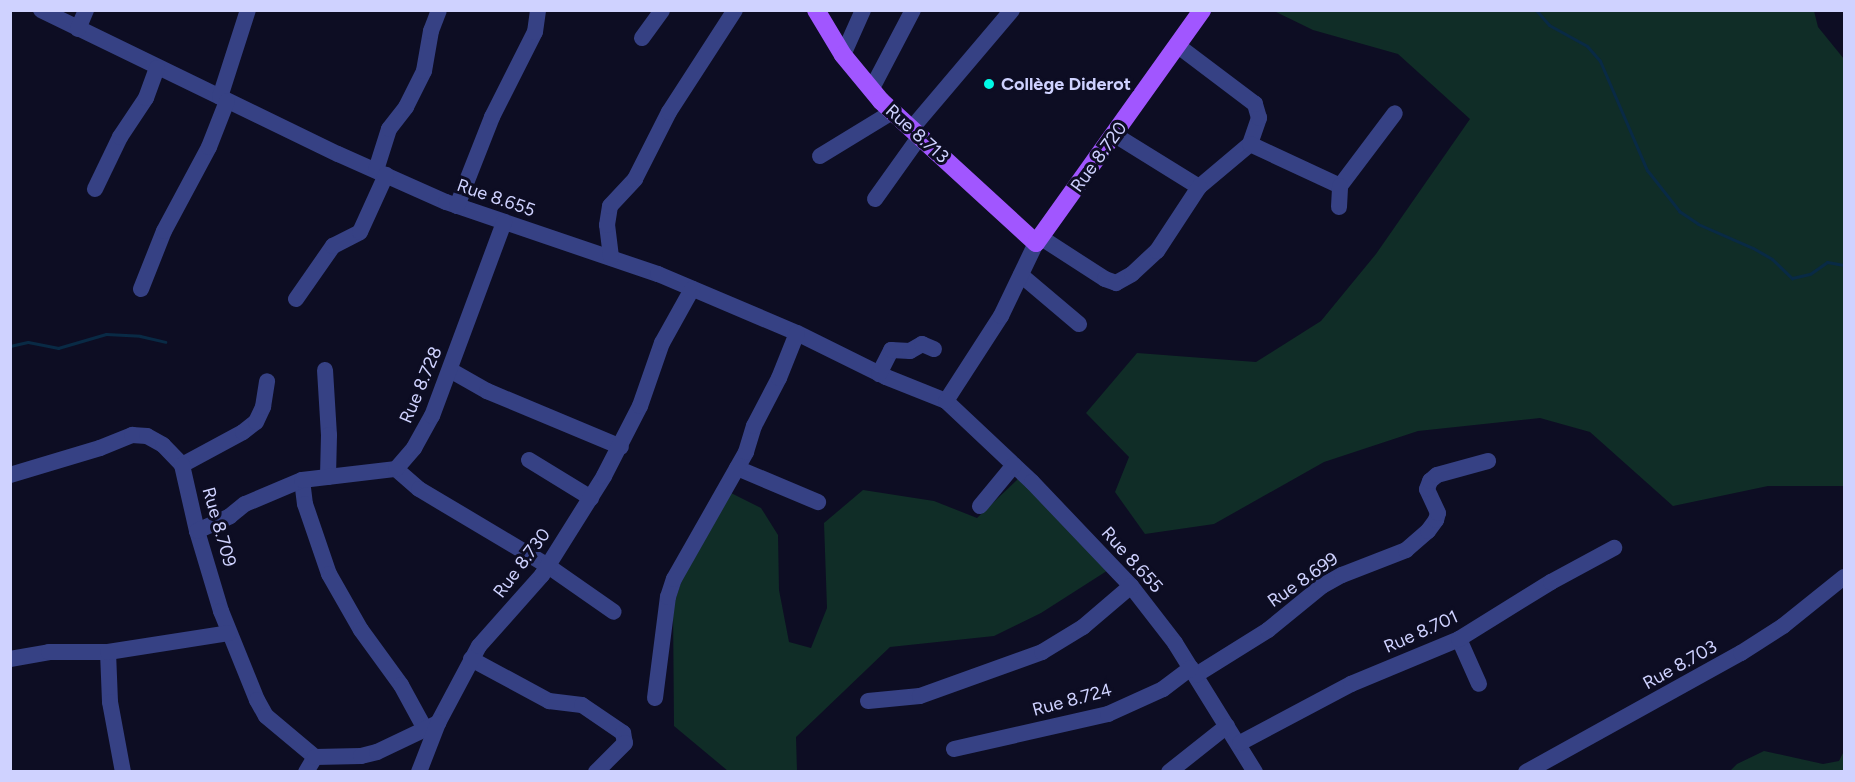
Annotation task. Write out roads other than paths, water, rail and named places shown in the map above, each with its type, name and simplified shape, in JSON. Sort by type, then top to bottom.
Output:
[{"type":"main road","name":"Rue 8.713","points":[[816,10],[843,56],[892,112],[1038,240]]},
{"type":"main road","name":"Rue 8.720","points":[[1038,240],[1202,10]]},
{"type":"street","name":"Rue 8.655","points":[[41,10],[157,68],[458,206],[612,257],[797,333],[879,374],[946,401],[1014,465],[1131,586],[1193,672],[1240,743],[1255,771]]},
{"type":"street","points":[[78,28],[86,10]]},
{"type":"street","points":[[141,289],[164,231],[209,147],[248,10]]},
{"type":"street","points":[[296,299],[333,246],[360,232],[381,172],[389,129],[406,107],[424,71],[439,10]]},
{"type":"street","points":[[458,206],[492,117],[535,32],[538,10]]},
{"type":"street","points":[[642,38],[662,10]]},
{"type":"street","points":[[612,257],[607,225],[610,206],[635,179],[669,112],[735,10]]},
{"type":"street","points":[[843,56],[863,10]]},
{"type":"street","points":[[871,90],[913,10]]},
{"type":"street","points":[[875,199],[916,132],[1012,10]]},
{"type":"street","points":[[946,401],[990,334],[1038,240],[1116,283],[1132,274],[1157,251],[1199,187],[1250,144],[1259,118],[1255,104],[1178,46]]},
{"type":"street","points":[[95,189],[120,137],[146,98],[157,68]]},
{"type":"street","points":[[820,156],[892,112]]},
{"type":"street","points":[[1339,207],[1340,186],[1395,113]]},
{"type":"street","points":[[1115,135],[1199,187]]},
{"type":"street","points":[[1250,144],[1340,186]]},
{"type":"street","name":"Rue 8.728","points":[[396,469],[414,448],[432,416],[504,222]]},
{"type":"street","points":[[1021,275],[1079,324]]},
{"type":"street","name":"Rue 8.730","points":[[419,771],[431,726],[479,646],[524,597],[548,566],[621,447],[640,406],[657,354],[692,289]]},
{"type":"street","points":[[655,698],[668,597],[674,579],[738,468],[797,333]]},
{"type":"street","points":[[879,374],[891,350],[909,351],[922,344],[934,350]]},
{"type":"street","points":[[325,370],[329,435],[328,477]]},
{"type":"street","points":[[450,370],[487,391],[621,447]]},
{"type":"street","points":[[10,475],[100,448],[132,435],[147,436],[163,445],[182,465],[243,432],[256,422],[263,407],[267,381]]},
{"type":"street","points":[[529,460],[591,498]]},
{"type":"street","name":"Rue 8.699","points":[[1193,672],[1268,630],[1332,580],[1357,567],[1406,550],[1428,531],[1436,520],[1438,513],[1427,489],[1430,481],[1437,475],[1488,461]]},
{"type":"street","name":"Rue 8.709","points":[[182,465],[197,531],[229,633],[266,716],[315,757]]},
{"type":"street","points":[[980,506],[1014,465]]},
{"type":"street","points":[[738,468],[818,502]]},
{"type":"street","points":[[197,531],[230,516],[245,504],[302,480],[396,469],[419,489],[548,566],[614,612]]},
{"type":"street","points":[[302,480],[305,504],[329,574],[361,630],[431,726],[377,752],[361,756],[315,757],[306,771]]},
{"type":"street","name":"Rue 8.701","points":[[1240,743],[1351,684],[1459,639],[1551,582],[1614,548]]},
{"type":"street","name":"Rue 8.703","points":[[1526,771],[1741,653],[1783,626],[1845,577]]},
{"type":"street","points":[[868,701],[920,696],[1042,652],[1083,627],[1131,586]]},
{"type":"street","points":[[10,658],[49,652],[108,652],[229,633]]},
{"type":"street","points":[[1459,639],[1479,684]]},
{"type":"street","points":[[108,652],[110,702],[123,771]]},
{"type":"street","points":[[471,659],[549,701],[582,705],[623,733],[625,744],[596,771]]},
{"type":"street","name":"Rue 8.724","points":[[954,749],[1108,714],[1163,689],[1193,672]]},
{"type":"street","points":[[1169,771],[1227,726]]},
{"type":"waterway","points":[[1536,10],[1549,25],[1587,46],[1600,61],[1647,170],[1680,212],[1698,224],[1753,248],[1772,259],[1792,278],[1810,274],[1827,262],[1844,265]]},
{"type":"waterway","points":[[10,346],[28,342],[58,348],[106,334],[140,336],[165,342]]},
{"type":"place","name":"Collège Diderot","points":[[989,84]]}]
